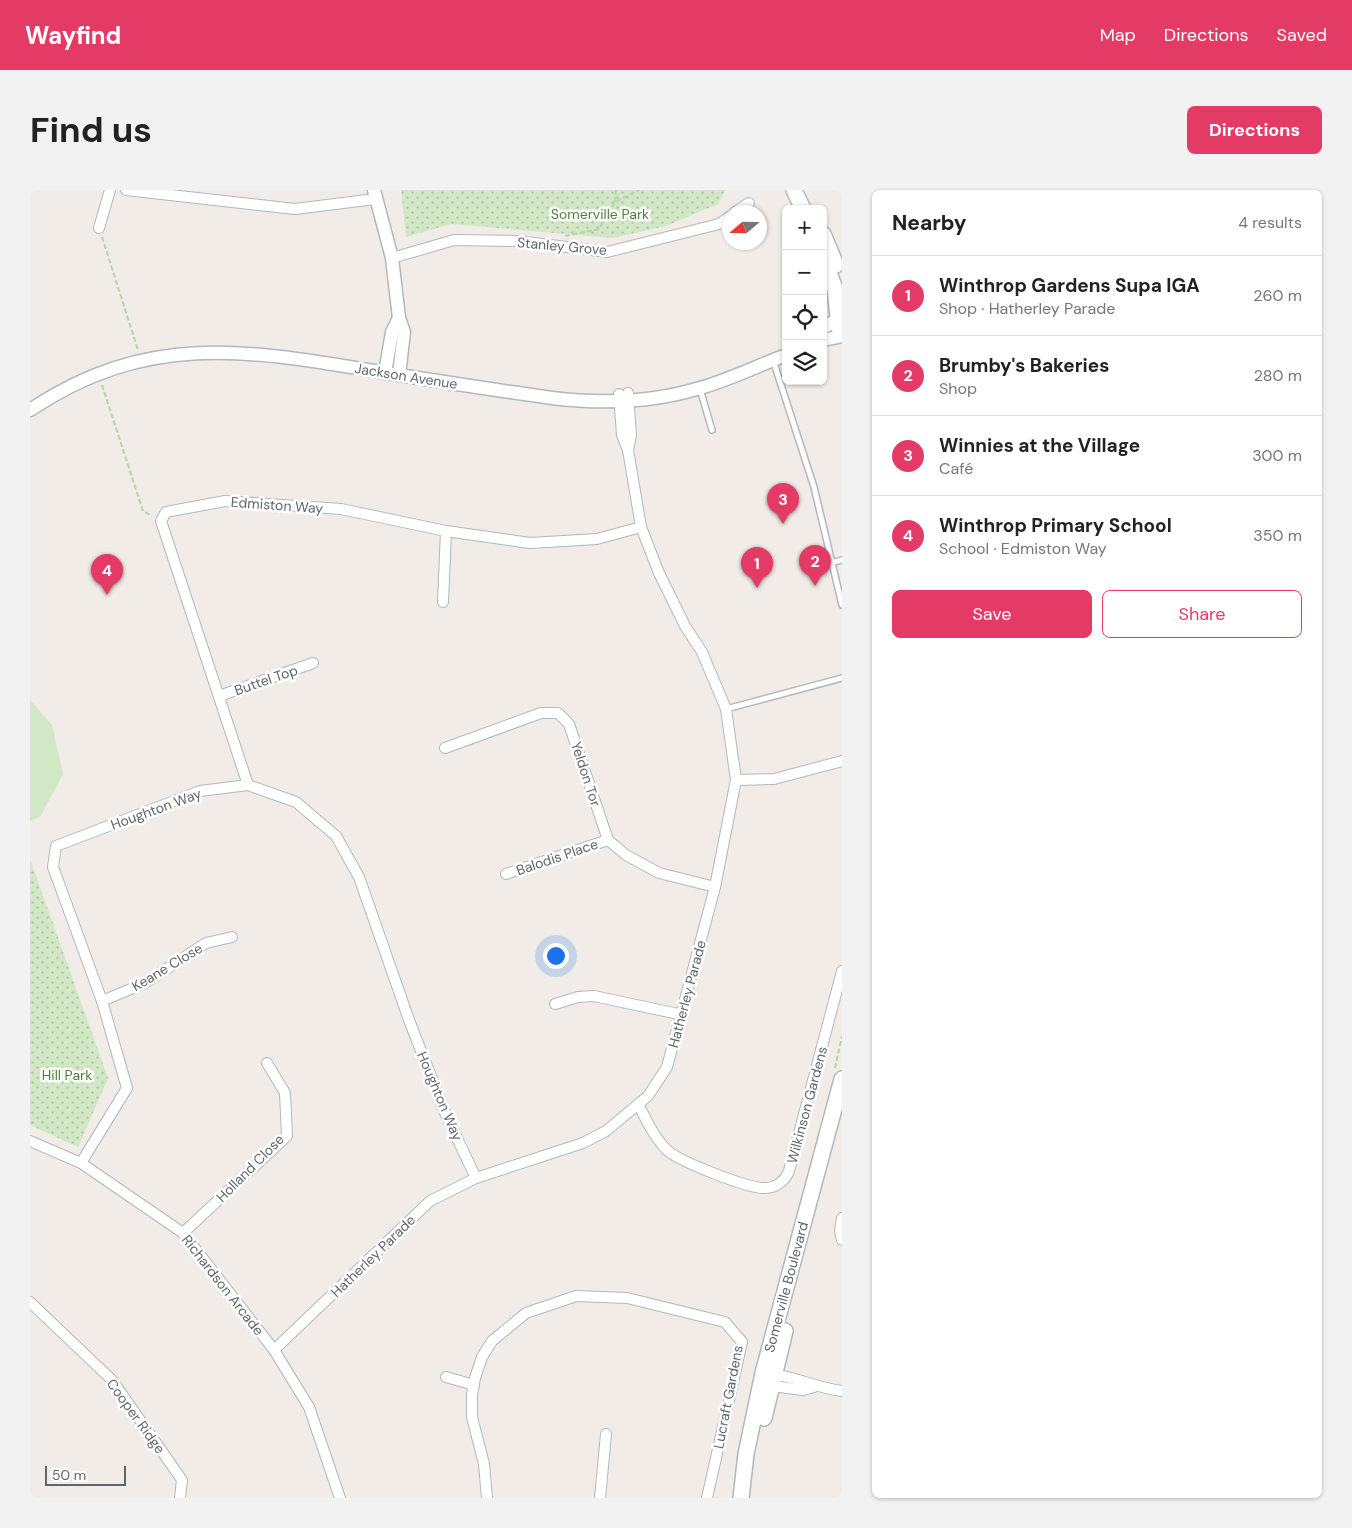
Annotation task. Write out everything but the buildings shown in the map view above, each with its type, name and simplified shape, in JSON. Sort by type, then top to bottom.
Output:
[{"type":"main road","points":[[794,190],[801,205]]},
{"type":"main road","points":[[804,190],[810,205]]},
{"type":"main road","points":[[827,244],[842,280]]},
{"type":"main road","points":[[827,266],[832,279],[840,324]]},
{"type":"main road","name":"Somerville Boulevard","points":[[750,1498],[768,1379],[842,1079]]},
{"type":"main road","name":"Somerville Boulevard","points":[[741,1498],[746,1454],[842,1112]]},
{"type":"street","points":[[99,228],[110,190]]},
{"type":"street","points":[[126,190],[295,210],[374,194],[392,258],[399,318],[404,332],[399,371]]},
{"type":"street","name":"Stanley Grove","points":[[392,258],[454,240],[518,241],[607,252],[722,222]]},
{"type":"street","points":[[386,369],[392,332],[399,318]]},
{"type":"street","points":[[827,327],[840,324]]},
{"type":"street","points":[[827,336],[840,324]]},
{"type":"street","name":"Jackson Avenue","points":[[30,401],[90,370],[139,355],[190,345],[229,344],[278,348],[386,369]]},
{"type":"street","name":"Jackson Avenue","points":[[624,398],[697,382],[782,350]]},
{"type":"street","name":"Jackson Avenue","points":[[30,410],[62,390],[110,370],[164,356],[191,353],[224,351],[264,354],[550,391],[624,398],[665,396],[700,388],[782,357]]},
{"type":"street","name":"Hatherley Parade","points":[[274,1350],[430,1201],[476,1178],[583,1143],[606,1130],[639,1106],[667,1067],[715,887],[736,780],[726,709],[702,652],[685,626],[659,573],[641,527],[628,450],[631,434],[624,398]]},
{"type":"street","name":"Edmiston Way","points":[[161,521],[166,512],[225,501],[341,509],[446,531],[530,544],[597,539],[641,527]]},
{"type":"street","points":[[161,521],[248,785]]},
{"type":"street","points":[[443,602],[446,531]]},
{"type":"street","name":"Buttel Top","points":[[219,696],[312,663]]},
{"type":"street","name":"Yeldon Tor","points":[[445,748],[542,713],[558,713],[570,724],[608,840]]},
{"type":"street","points":[[736,780],[774,780],[842,761]]},
{"type":"street","name":"Houghton Way","points":[[81,1163],[127,1088],[102,1002],[53,867],[56,846],[200,791],[248,785],[296,802],[336,836],[359,877],[409,1020],[446,1116],[476,1178]]},
{"type":"street","points":[[608,840],[626,855],[659,873],[715,887]]},
{"type":"street","name":"Balodis Place","points":[[506,874],[608,840]]},
{"type":"street","name":"Keane Close","points":[[102,1002],[145,983],[206,943],[232,937]]},
{"type":"street","name":"Wilkinson Gardens","points":[[639,1106],[651,1130],[669,1151],[689,1163],[753,1186],[764,1188],[780,1183],[789,1171],[842,971]]},
{"type":"street","points":[[555,1004],[594,996],[682,1015]]},
{"type":"street","name":"Holland Close","points":[[183,1233],[286,1136],[285,1093],[267,1063]]},
{"type":"street","name":"Richardson Arcade","points":[[30,1141],[81,1163],[183,1233],[274,1350],[309,1407],[340,1498]]},
{"type":"street","points":[[842,1218],[840,1230],[842,1240]]},
{"type":"street","name":"Lucraft Gardens","points":[[487,1498],[484,1464],[472,1417],[474,1385],[482,1357],[492,1341],[526,1313],[576,1296],[627,1298],[725,1322],[742,1342],[708,1498]]},
{"type":"street","name":"Cooper Ridge","points":[[30,1302],[112,1380],[182,1480],[180,1498]]},
{"type":"street","points":[[446,1378],[474,1385]]},
{"type":"street","points":[[768,1379],[802,1380],[814,1387],[842,1392]]},
{"type":"street","points":[[600,1498],[606,1434]]},
{"type":"lane","points":[[773,360],[814,487],[842,605]]},
{"type":"lane","points":[[700,388],[712,430]]},
{"type":"lane","points":[[831,563],[842,560]]},
{"type":"lane","points":[[726,709],[842,678]]},
{"type":"path","points":[[562,237],[599,229],[615,202],[616,190]]},
{"type":"path","points":[[615,202],[639,190]]},
{"type":"path","points":[[99,228],[139,355]]},
{"type":"path","points":[[101,383],[143,510],[161,521]]},
{"type":"path","points":[[837,1057],[842,1036]]},
{"type":"green space","name":"Somerville Park","points":[[401,190],[725,190],[718,204],[666,226],[613,238],[451,224],[406,237]]},
{"type":"green space","points":[[30,700],[52,725],[63,774],[40,817],[30,821]]},
{"type":"green space","name":"Hill Park","points":[[30,859],[108,1078],[78,1147],[30,1125]]},
{"type":"place","name":"Winnies at the Village","points":[[783,524]]},
{"type":"place","name":"Brumby's Bakeries","points":[[815,586]]},
{"type":"place","name":"Winthrop Gardens Supa IGA","points":[[757,588]]},
{"type":"place","name":"Winthrop Primary School","points":[[107,595]]}]
